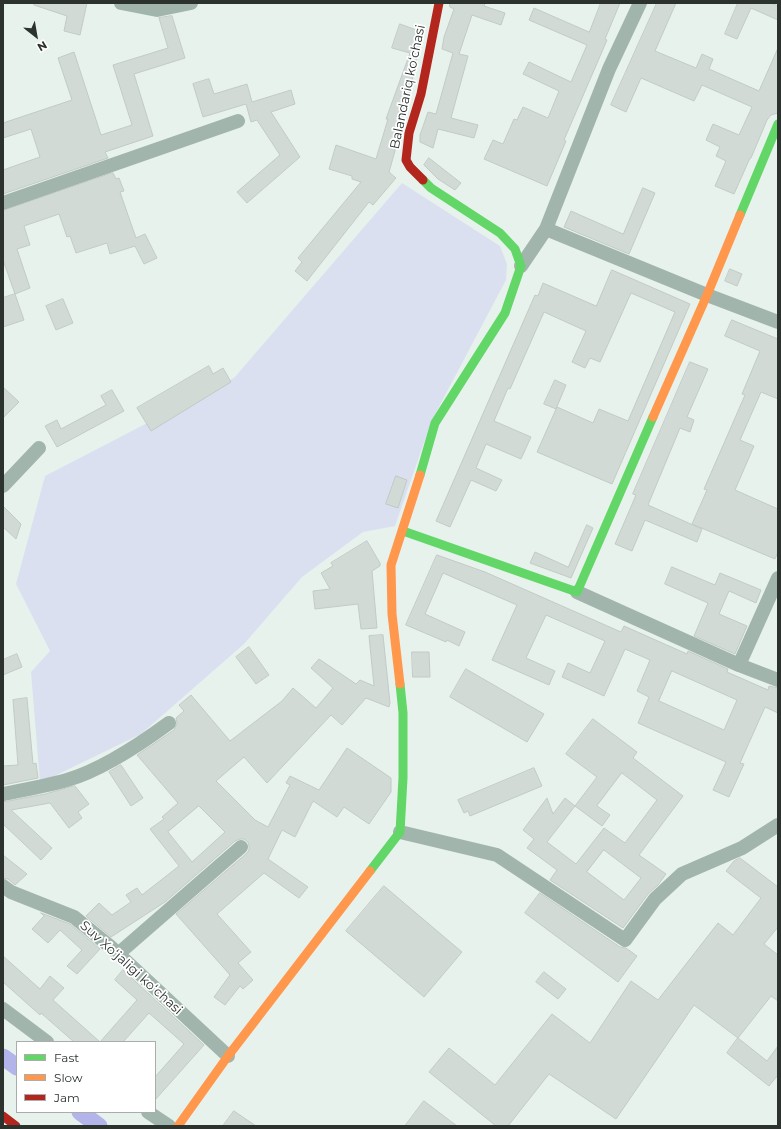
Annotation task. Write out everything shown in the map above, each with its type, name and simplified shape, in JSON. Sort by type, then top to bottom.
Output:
[{"type":"street","points":[[121,3],[157,10],[191,3]]},
{"type":"street","name":"Balandariq koʻchasi","points":[[439,3],[420,94],[409,133],[406,160],[410,167],[431,188],[500,233],[515,249],[521,266]]},
{"type":"street","points":[[178,1126],[228,1056],[400,832],[404,778],[403,713],[392,614],[391,565],[403,531],[435,423],[505,313],[521,266],[546,229],[609,69],[640,3]]},
{"type":"street","points":[[3,203],[238,121]]},
{"type":"street","points":[[577,592],[707,295],[778,124]]},
{"type":"street","points":[[546,229],[707,295],[778,322]]},
{"type":"street","points":[[3,486],[39,448]]},
{"type":"street","points":[[403,531],[577,592],[739,666],[778,680]]},
{"type":"street","points":[[739,666],[778,578]]},
{"type":"street","points":[[3,794],[67,780],[98,767],[137,746],[169,723]]},
{"type":"street","points":[[400,832],[497,855],[625,940],[655,899],[682,874],[752,843],[778,825]]},
{"type":"street","points":[[118,954],[241,847]]},
{"type":"street","name":"Suv Xoʻjaligi koʻchasi","points":[[3,886],[11,892],[74,917],[118,954],[228,1056]]},
{"type":"street","points":[[3,1009],[46,1041]]},
{"type":"street","points":[[150,1113],[169,1126]]},
{"type":"street","points":[[4,1117],[16,1126]]},
{"type":"shaded area","points":[[402,183],[500,246],[507,264],[506,280],[432,420],[395,526],[363,532],[302,577],[244,644],[141,734],[40,783],[31,672],[50,651],[16,584],[45,476],[234,378]]},
{"type":"building","points":[[35,3],[87,3],[80,35],[64,31],[67,16],[34,5]]},
{"type":"building","points":[[450,3],[485,3],[484,6],[505,13],[501,25],[472,15],[459,54],[468,56],[451,118],[478,125],[474,138],[438,129],[433,148],[420,142],[420,135],[428,112],[436,114],[453,53],[442,49],[444,37],[454,9],[450,7]]},
{"type":"building","points":[[601,3],[620,3],[605,39],[607,40],[564,140],[566,141],[547,186],[484,159],[493,140],[503,144],[514,119],[517,120],[523,107],[548,118],[559,91],[523,74],[529,62],[571,82],[587,45],[529,20],[534,8],[589,32]]},
{"type":"building","points":[[657,3],[676,3],[655,51],[696,68],[702,54],[713,59],[709,69],[759,91],[778,48],[778,113],[771,115],[767,120],[734,194],[715,186],[726,161],[716,156],[720,147],[706,140],[713,124],[739,135],[752,107],[702,85],[694,101],[641,78],[626,112],[611,105]]},
{"type":"building","points":[[738,3],[771,3],[778,6],[778,20],[751,8],[737,39],[725,34]]},
{"type":"building","points":[[172,16],[185,58],[134,74],[153,136],[105,152],[108,158],[3,194],[3,170],[40,157],[31,129],[3,138],[3,123],[72,100],[58,58],[74,52],[101,135],[132,125],[113,65],[168,48],[159,18]]},
{"type":"building","points":[[400,24],[422,32],[410,91],[398,130],[395,151],[389,172],[396,178],[373,205],[369,202],[307,281],[295,271],[302,262],[298,258],[361,182],[352,179],[352,176],[329,169],[336,145],[376,159],[388,119],[386,119],[410,53],[392,48]]},
{"type":"building","points":[[209,79],[214,94],[247,84],[252,102],[291,90],[295,104],[271,112],[300,157],[247,203],[237,192],[280,155],[257,120],[251,122],[246,104],[203,117],[193,84]]},
{"type":"building","points":[[429,158],[461,183],[455,190],[438,179],[424,165]]},
{"type":"building","points":[[113,173],[116,179],[119,178],[124,191],[120,192],[136,238],[145,234],[157,258],[144,264],[135,246],[110,254],[107,243],[76,253],[70,236],[67,237],[59,214],[24,226],[30,245],[17,249],[30,288],[15,294],[3,260],[3,211]]},
{"type":"building","points":[[643,188],[655,193],[629,254],[564,227],[571,211],[623,234]]},
{"type":"building","points":[[730,269],[742,274],[737,286],[725,281]]},
{"type":"building","points":[[612,270],[690,304],[612,484],[537,452],[557,407],[593,423],[599,409],[628,421],[675,312],[631,293],[600,362],[590,358],[585,368],[572,362],[586,331],[544,312],[510,389],[508,388],[494,421],[531,437],[521,459],[486,444],[476,468],[502,480],[496,491],[471,480],[450,527],[436,521],[535,295],[538,296],[543,283],[596,306]]},
{"type":"building","points":[[15,294],[24,320],[3,327],[3,298]]},
{"type":"building","points":[[63,299],[73,323],[56,330],[46,306]]},
{"type":"building","points":[[732,320],[778,339],[778,399],[761,392],[740,440],[754,446],[735,490],[778,509],[778,552],[775,559],[692,524],[707,490],[704,489],[745,395],[742,394],[760,351],[725,336]]},
{"type":"building","points":[[690,362],[708,369],[687,417],[694,420],[690,432],[680,428],[648,505],[702,529],[697,542],[645,520],[632,551],[615,544],[636,495],[633,494]]},
{"type":"building","points":[[209,366],[213,374],[223,368],[231,382],[151,431],[137,408]]},
{"type":"building","points":[[555,380],[566,385],[556,409],[544,404]]},
{"type":"building","points":[[3,387],[19,402],[3,418]]},
{"type":"building","points":[[112,390],[124,411],[57,447],[45,426],[57,420],[61,429],[106,405],[101,396]]},
{"type":"building","points":[[396,476],[407,480],[398,508],[386,504]]},
{"type":"building","points":[[3,506],[21,524],[16,539],[3,527]]},
{"type":"building","points":[[587,525],[593,528],[571,578],[530,563],[535,552],[568,567]]},
{"type":"building","points":[[367,541],[380,563],[380,566],[372,571],[377,628],[361,629],[358,604],[315,609],[313,591],[330,589],[321,573],[333,566],[331,563]]},
{"type":"building","points":[[437,555],[485,572],[621,632],[624,626],[687,654],[688,651],[728,669],[727,672],[768,690],[769,686],[778,688],[778,713],[765,707],[740,763],[744,764],[729,797],[713,790],[726,762],[638,723],[649,697],[637,691],[650,660],[625,649],[604,696],[562,677],[568,663],[590,673],[605,641],[546,615],[526,658],[555,671],[549,685],[492,660],[517,605],[443,573],[425,614],[465,632],[459,646],[406,625]],"holes":[[[672,671],[737,700],[724,730],[659,701]]]},
{"type":"building","points":[[672,567],[715,585],[720,573],[761,590],[756,603],[729,591],[719,614],[747,626],[735,654],[694,636],[708,603],[665,584]]},
{"type":"building","points":[[383,635],[390,703],[389,707],[366,698],[342,725],[331,715],[267,783],[244,757],[216,781],[255,820],[268,827],[290,785],[286,783],[290,776],[319,790],[347,748],[391,778],[391,792],[369,824],[344,807],[337,817],[313,801],[295,837],[282,830],[268,859],[308,887],[299,898],[264,873],[217,914],[251,952],[238,963],[253,980],[243,989],[240,986],[225,1005],[214,997],[230,975],[176,914],[247,853],[249,846],[248,842],[244,839],[235,841],[165,902],[111,937],[86,916],[99,903],[112,915],[131,902],[126,895],[137,888],[142,895],[179,866],[150,829],[164,819],[162,817],[178,803],[137,755],[174,730],[177,723],[176,718],[184,711],[179,705],[191,695],[230,741],[282,701],[293,688],[316,708],[333,688],[311,668],[319,659],[356,684],[360,680],[374,686],[369,636]],"holes":[[[199,806],[225,832],[192,862],[168,832]]]},
{"type":"building","points":[[249,647],[269,675],[256,684],[236,657]]},
{"type":"building","points":[[412,652],[429,652],[430,677],[413,677]]},
{"type":"building","points":[[17,654],[22,667],[3,675],[3,660]]},
{"type":"building","points":[[466,669],[544,714],[527,742],[450,697]]},
{"type":"building","points":[[27,698],[33,764],[36,763],[38,778],[3,785],[3,766],[18,765],[13,700]]},
{"type":"building","points":[[593,719],[637,752],[633,758],[683,796],[639,855],[666,874],[658,885],[648,894],[623,928],[550,880],[557,870],[527,848],[534,839],[523,830],[547,798],[553,814],[565,798],[575,806],[597,777],[566,754]],"holes":[[[622,773],[657,800],[625,843],[604,828],[576,864],[547,842],[575,806],[602,826],[610,815],[597,806]],[[604,850],[641,878],[624,900],[587,872]]]},
{"type":"building","points":[[121,765],[143,798],[131,806],[109,772]]},
{"type":"building","points":[[534,768],[542,786],[470,816],[468,811],[464,813],[458,800]]},
{"type":"building","points":[[75,786],[89,804],[78,812],[82,818],[69,828],[50,803],[11,810],[52,848],[41,860],[3,824],[3,802],[45,794]]},
{"type":"building","points":[[3,855],[27,874],[15,885],[8,879],[3,878]]},
{"type":"building","points":[[740,858],[778,887],[778,927],[764,944],[778,955],[778,1001],[771,996],[738,1038],[694,1005],[616,1119],[549,1074],[508,1126],[496,1126],[429,1072],[449,1048],[495,1085],[552,1014],[590,1043],[631,981],[658,1000],[718,923],[733,935],[761,898],[726,871],[734,861]]},
{"type":"building","points":[[384,886],[462,952],[424,997],[346,931]]},
{"type":"building","points":[[540,893],[620,947],[626,948],[637,956],[618,982],[525,913]]},
{"type":"building","points":[[41,913],[70,924],[100,949],[77,974],[67,966],[82,950],[60,930],[48,943],[32,929],[44,916]]},
{"type":"building","points":[[3,956],[40,989],[50,976],[64,988],[53,1000],[99,1041],[73,1041],[41,1013],[40,1015],[3,982]]},
{"type":"building","points":[[123,970],[204,1045],[156,1099],[156,1076],[184,1044],[149,1013],[124,1041],[101,1041],[137,1000],[115,980]]},
{"type":"building","points":[[544,972],[566,989],[558,999],[536,982]]},
{"type":"building","points":[[738,1038],[767,1061],[778,1046],[778,1075],[769,1086],[727,1053]]},
{"type":"building","points":[[424,1101],[457,1126],[405,1126]]},
{"type":"building","points":[[234,1111],[256,1126],[223,1126]]},
{"type":"waterway","points":[[3,1057],[16,1066]]},
{"type":"waterway","points":[[81,1113],[99,1126]]},
{"type":"traffic: fast","points":[[740,215],[778,124]]},
{"type":"traffic: fast","points":[[420,475],[435,423],[505,313],[521,266],[515,249],[500,233],[431,188],[423,180]]},
{"type":"traffic: fast","points":[[403,531],[577,592],[653,417]]},
{"type":"traffic: fast","points":[[370,871],[400,832],[403,778],[403,713],[400,684]]},
{"type":"traffic: slow","points":[[653,417],[707,295],[740,215]]},
{"type":"traffic: slow","points":[[400,684],[392,614],[391,565],[420,475]]},
{"type":"traffic: slow","points":[[178,1126],[228,1056],[370,871]]},
{"type":"traffic: jam","points":[[423,180],[410,167],[406,160],[409,133],[421,94],[439,3]]},
{"type":"traffic: jam","points":[[3,1116],[16,1126]]}]
